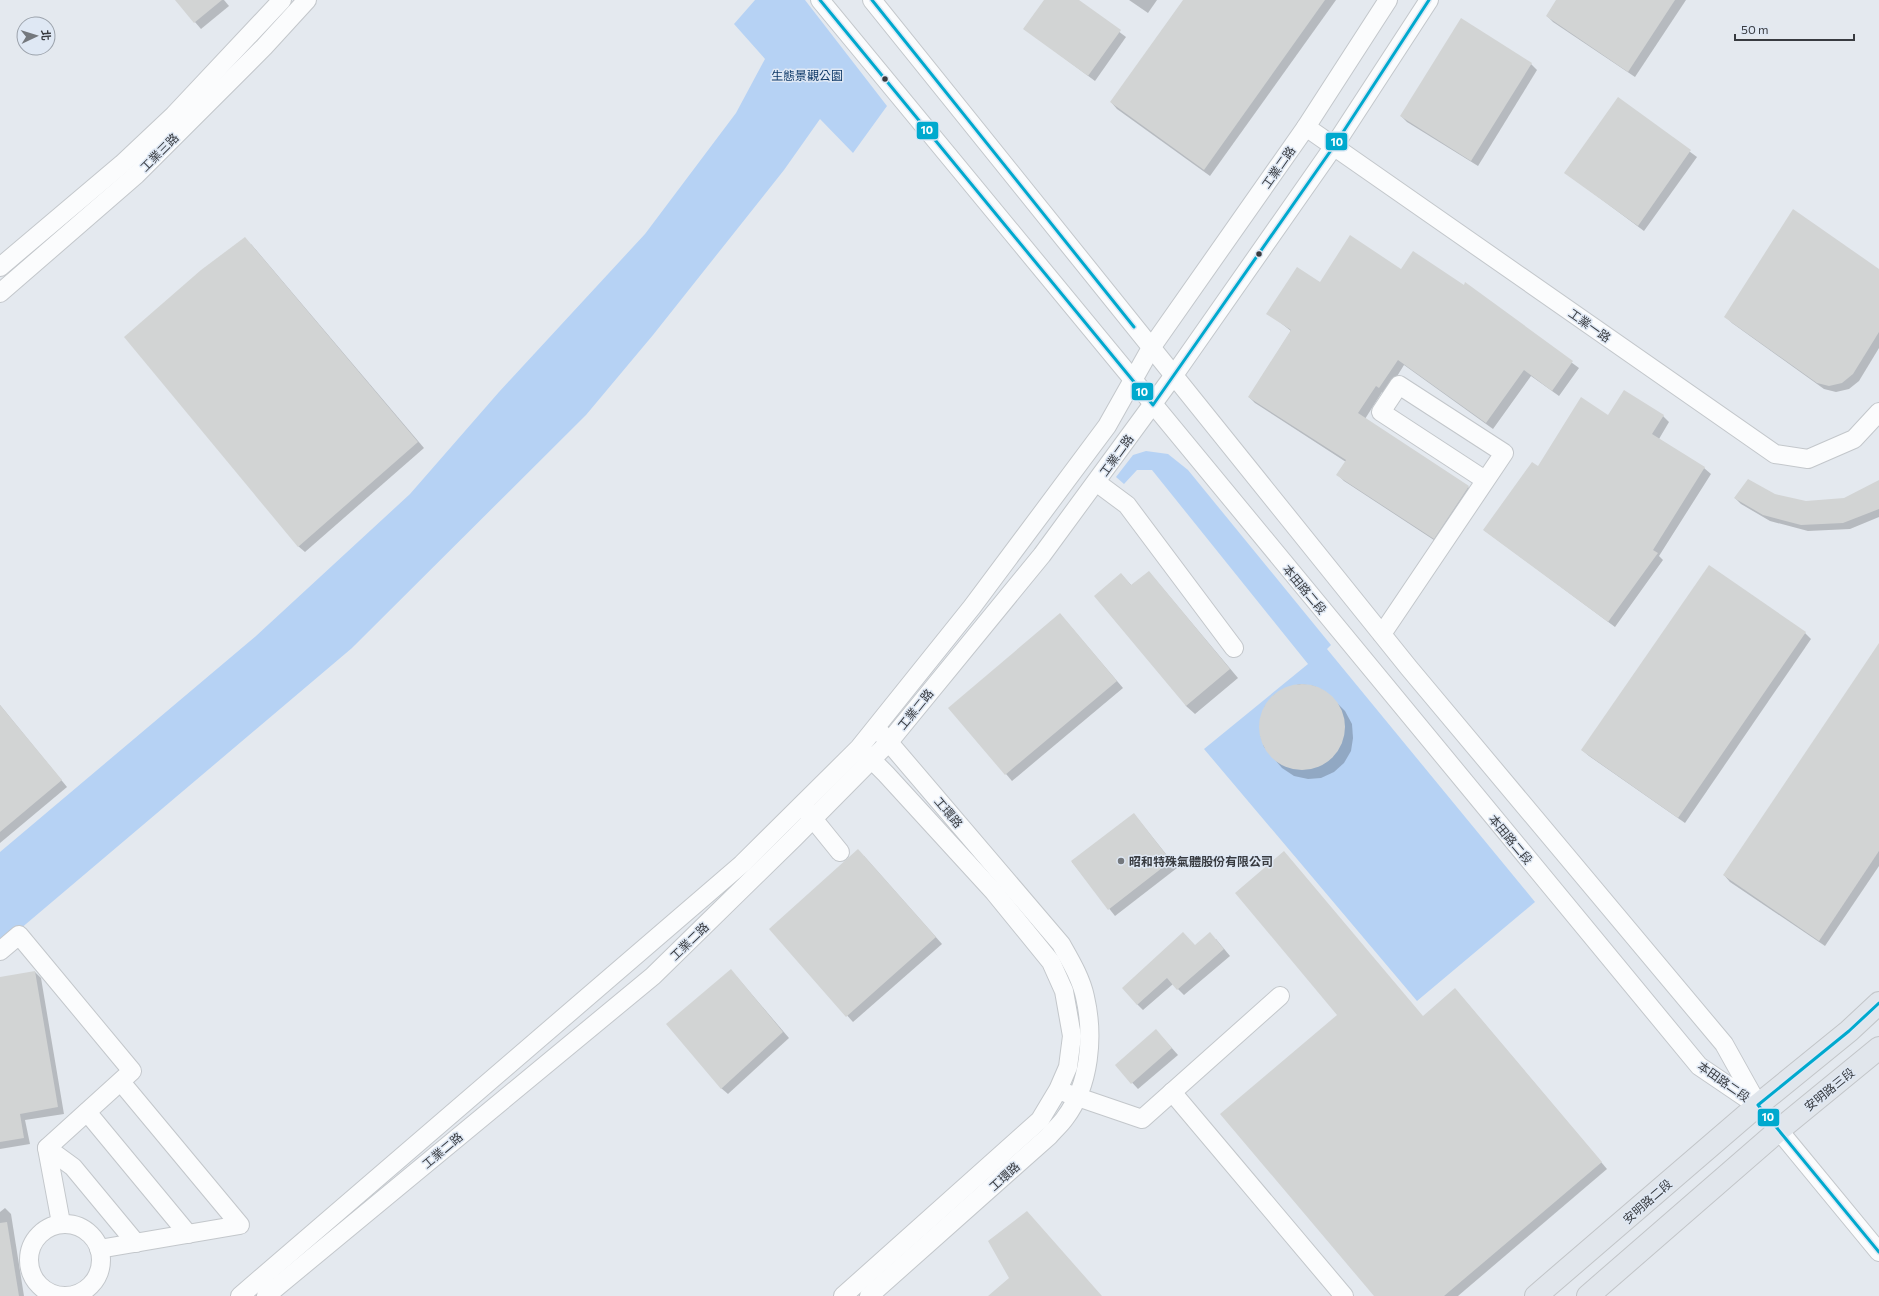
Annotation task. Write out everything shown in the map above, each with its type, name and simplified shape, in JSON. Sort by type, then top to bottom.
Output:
[{"type":"main road","points":[[1758,1105],[1849,1031],[1879,1003]]},
{"type":"main road","name":"安明路三段","points":[[1779,1130],[1879,1048]]},
{"type":"main road","name":"安明路二段","points":[[1536,1296],[1758,1105]]},
{"type":"main road","points":[[1588,1296],[1779,1130]]},
{"type":"street","name":"工業三路","points":[[6,288],[136,175],[170,129],[240,46],[282,0]]},
{"type":"street","name":"工業三路","points":[[0,268],[122,164],[170,129],[264,47],[306,0]]},
{"type":"street","name":"本田路二段","points":[[820,0],[1699,1066],[1758,1105]]},
{"type":"street","name":"本田路二段","points":[[872,0],[1382,634],[1724,1044],[1758,1105]]},
{"type":"street","name":"工業二路","points":[[277,1292],[365,1214],[653,976],[813,819],[865,754],[876,727],[976,602],[1107,426],[1151,348],[1306,127],[1388,0]]},
{"type":"street","name":"工業二路","points":[[248,1293],[268,1271],[742,864],[801,805],[865,754],[889,742],[1042,555],[1153,405],[1334,146],[1429,0]]},
{"type":"street","name":"工業一路","points":[[1306,127],[1775,454],[1808,459],[1854,439],[1879,412]]},
{"type":"street","points":[[0,268],[6,288]]},
{"type":"street","points":[[1382,634],[1504,453],[1399,385],[1381,412],[1485,480]]},
{"type":"street","points":[[1096,482],[1127,505],[1234,648]]},
{"type":"street","points":[[976,602],[991,617]]},
{"type":"street","name":"工環路","points":[[876,727],[1061,944],[1075,968],[1085,996],[1089,1023],[1085,1075],[1066,1118],[1048,1136],[918,1241]]},
{"type":"street","name":"工環路","points":[[843,1296],[866,1291],[1040,1120],[1058,1090],[1068,1067],[1072,1036],[1064,991],[1051,962],[1008,909],[865,754]]},
{"type":"street","points":[[801,805],[840,852]]},
{"type":"street","points":[[1008,909],[1022,898]]},
{"type":"street","points":[[0,951],[19,935],[132,1071],[48,1148]]},
{"type":"street","points":[[597,988],[612,1009]]},
{"type":"street","points":[[1058,1090],[1076,1098],[1142,1119],[1280,996]]},
{"type":"street","points":[[497,1075],[511,1093]]},
{"type":"street","points":[[99,1249],[240,1225],[121,1082]]},
{"type":"street","points":[[1172,1092],[1344,1296]]},
{"type":"street","points":[[1758,1105],[1879,1252]]},
{"type":"street","points":[[87,1112],[188,1234]]},
{"type":"street","points":[[430,1133],[443,1149]]},
{"type":"street","points":[[48,1148],[61,1223]]},
{"type":"street","points":[[48,1148],[73,1167],[136,1243]]},
{"type":"street","points":[[354,1198],[365,1214]]},
{"type":"street","points":[[61,1223],[74,1224],[85,1229],[94,1238],[99,1249],[101,1262],[99,1273],[93,1283],[85,1290],[74,1295],[63,1296],[52,1294],[42,1288],[34,1280],[30,1268],[29,1256],[35,1239],[49,1226],[61,1223]]},
{"type":"street","points":[[268,1271],[277,1292]]},
{"type":"green space","name":"生態景觀公園","points":[[755,0],[805,0],[887,106],[853,153],[820,119],[784,170],[653,335],[586,415],[352,648],[0,946],[0,852],[256,636],[410,494],[499,392],[645,234],[736,113],[765,59],[734,24]]},
{"type":"green space","points":[[1146,451],[1168,454],[1188,470],[1331,645],[1327,649],[1535,902],[1417,1001],[1204,749],[1308,664],[1152,470],[1137,470],[1124,484],[1116,477],[1133,455]]},
{"type":"building","points":[[175,0],[222,0],[194,23]]},
{"type":"building","points":[[1044,0],[1079,0],[1121,30],[1088,76],[1023,29]]},
{"type":"building","points":[[1183,0],[1325,0],[1204,170],[1110,102]]},
{"type":"building","points":[[1556,0],[1675,0],[1628,72],[1546,16]]},
{"type":"building","points":[[1461,18],[1532,63],[1471,161],[1400,116]]},
{"type":"building","points":[[1618,97],[1691,150],[1638,226],[1564,173]]},
{"type":"building","points":[[1793,209],[1879,269],[1879,332],[1853,374],[1842,383],[1829,386],[1817,383],[1724,317]]},
{"type":"building","points":[[1350,235],[1401,269],[1413,251],[1464,285],[1465,282],[1573,361],[1552,391],[1524,370],[1486,423],[1398,360],[1379,388],[1376,386],[1358,413],[1469,486],[1434,539],[1336,475],[1346,460],[1248,397],[1291,330],[1266,314],[1297,267],[1320,282]]},
{"type":"building","points":[[245,237],[418,442],[298,547],[124,337],[201,270]]},
{"type":"building","points":[[1624,390],[1664,415],[1652,434],[1705,467],[1653,550],[1658,553],[1608,622],[1483,530],[1532,462],[1538,466],[1581,397],[1608,415]]},
{"type":"building","points":[[1748,479],[1775,494],[1806,501],[1844,498],[1879,480],[1879,509],[1843,523],[1801,525],[1763,515],[1734,498]]},
{"type":"building","points":[[1709,565],[1806,632],[1678,818],[1581,750]]},
{"type":"building","points":[[1149,571],[1230,669],[1186,706],[1094,596],[1121,573],[1131,585]]},
{"type":"building","points":[[1060,613],[1117,681],[1005,775],[948,708]]},
{"type":"building","points":[[1879,643],[1879,851],[1819,941],[1723,875]]},
{"type":"building","points":[[1302,684],[1319,687],[1333,696],[1342,710],[1345,727],[1342,744],[1333,758],[1319,767],[1302,770],[1285,767],[1271,758],[1262,744],[1259,727],[1262,710],[1271,696],[1285,687]]},
{"type":"building","points":[[0,705],[62,780],[0,832]]},
{"type":"building","name":"昭和特殊氣體股份有限公司","points":[[1134,813],[1171,861],[1108,910],[1071,861]]},
{"type":"building","points":[[858,849],[936,937],[846,1017],[769,929]]},
{"type":"building","points":[[1284,851],[1423,1016],[1455,988],[1602,1162],[1444,1296],[1374,1296],[1220,1114],[1337,1015],[1235,893]]},
{"type":"building","points":[[1183,932],[1195,945],[1210,932],[1224,949],[1177,990],[1167,978],[1137,1005],[1122,988]]},
{"type":"building","points":[[731,969],[783,1032],[721,1089],[666,1024]]},
{"type":"building","points":[[35,971],[58,1107],[20,1114],[24,1138],[0,1142],[0,977]]},
{"type":"building","points":[[1156,1029],[1172,1048],[1131,1084],[1115,1065]]},
{"type":"building","points":[[1027,1211],[1102,1296],[988,1296],[1009,1278],[988,1241]]},
{"type":"building","points":[[7,1222],[19,1296],[0,1296],[0,1223]]},
{"type":"transit line","name":"10","points":[[820,0],[1153,405],[1334,146],[1429,0]]},
{"type":"transit line","name":"10","points":[[872,0],[1134,327]]},
{"type":"transit line","name":"10","points":[[1879,1003],[1849,1031],[1758,1105],[1879,1252]]},
{"type":"place","name":"昭和特殊氣體股份有限公司","points":[[1121,861]]}]
